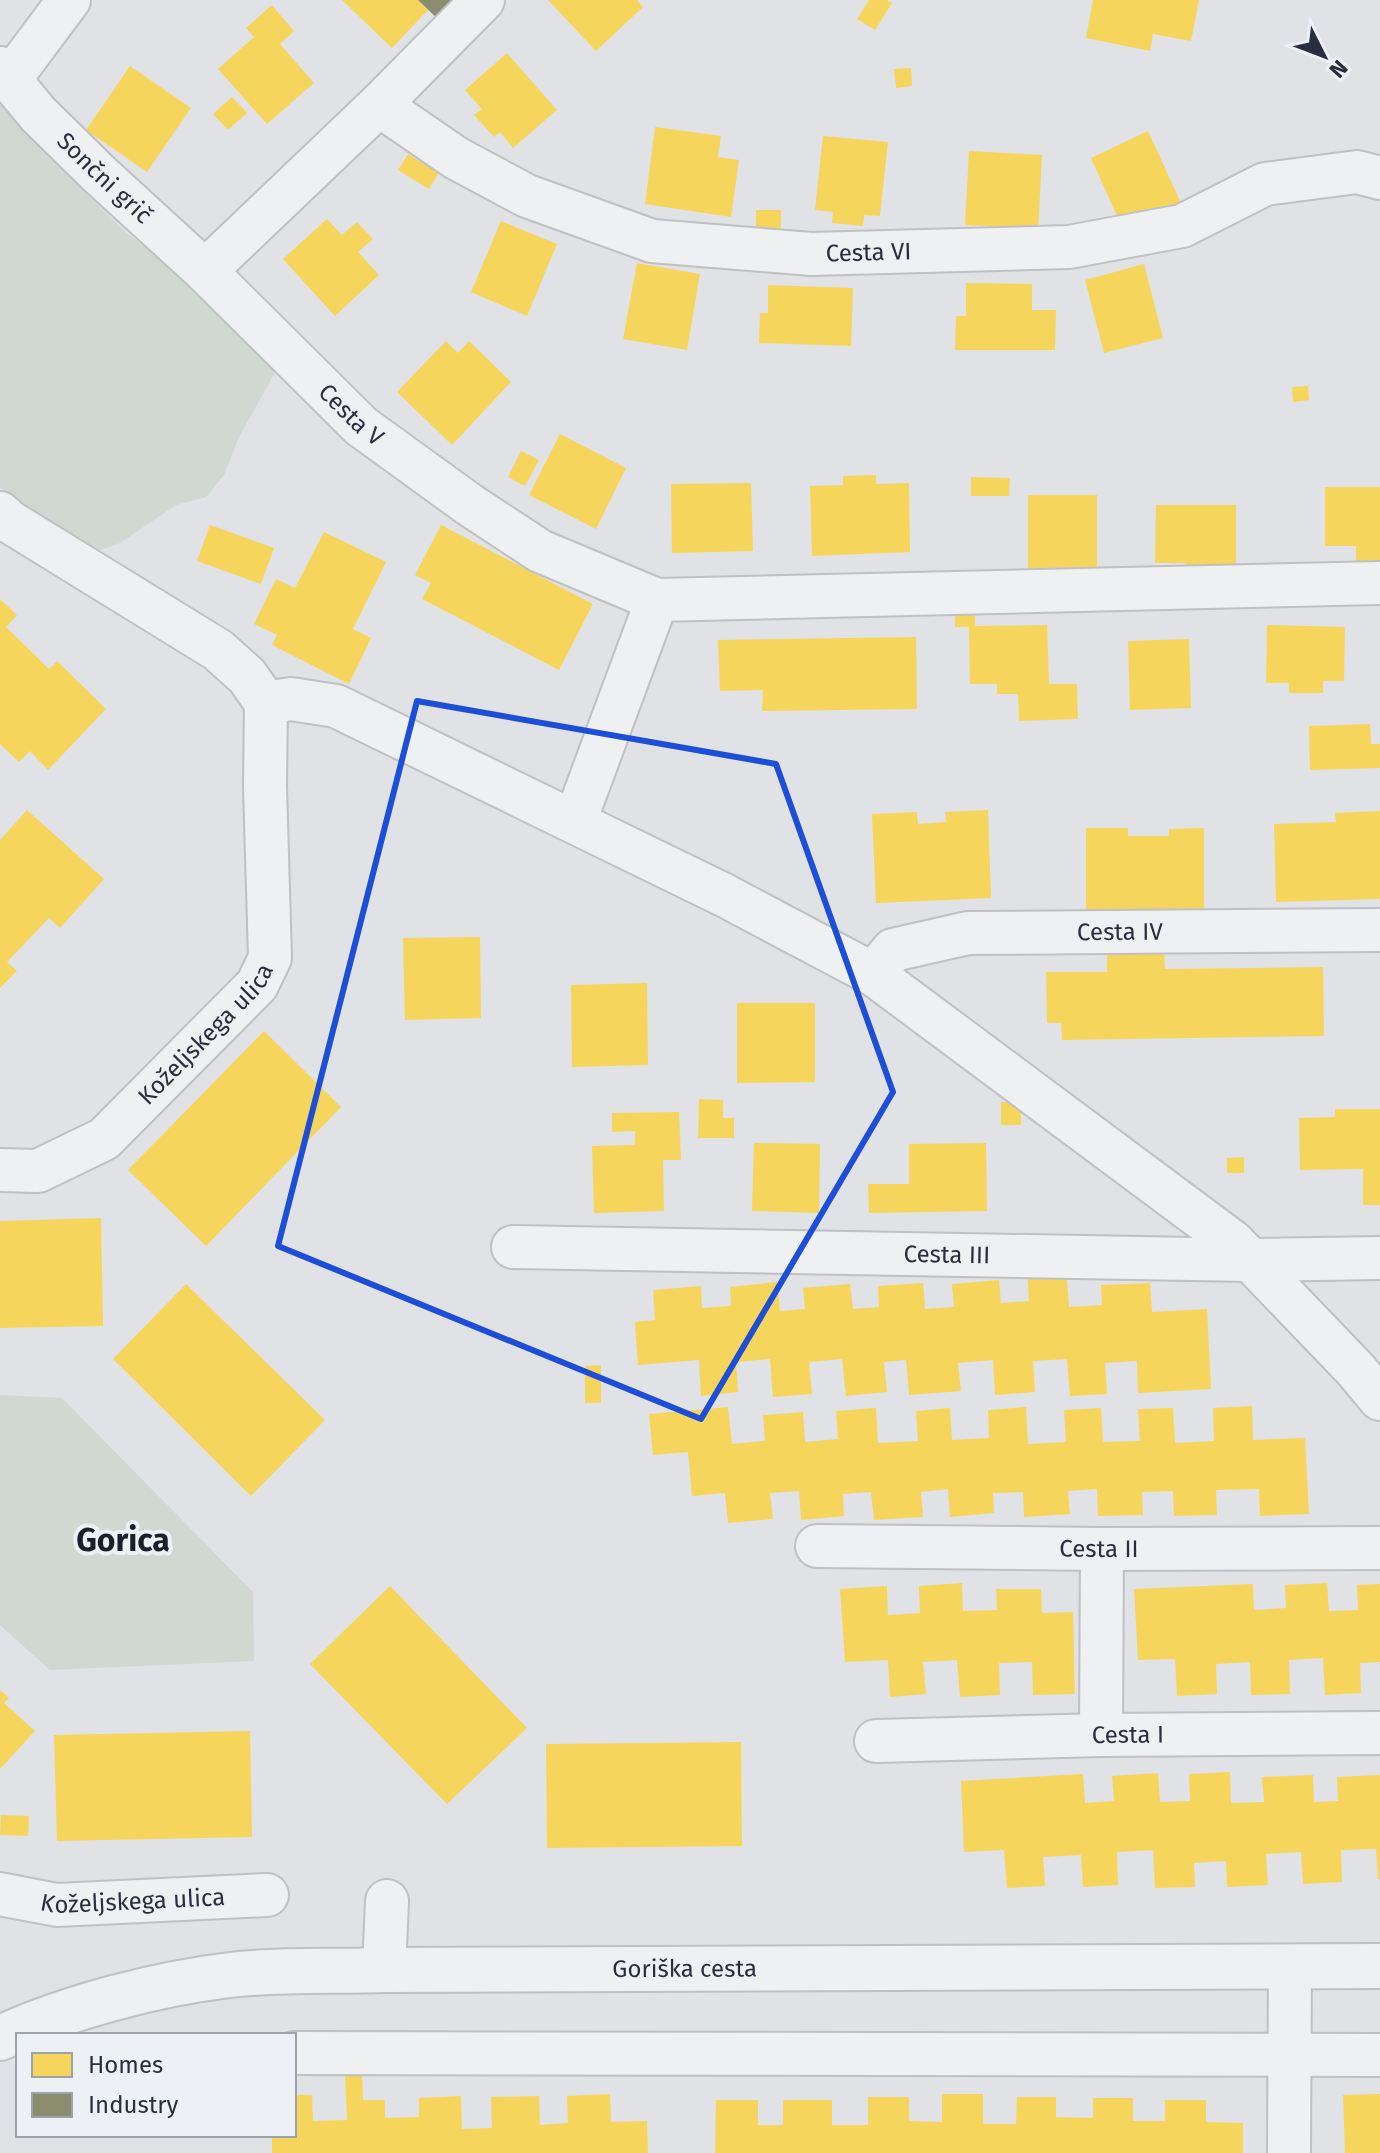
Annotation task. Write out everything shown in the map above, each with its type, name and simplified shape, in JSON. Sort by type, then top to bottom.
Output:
[{"type":"street","name":"Sončni grič","points":[[69,0],[5,73],[38,114],[205,271]]},
{"type":"street","points":[[205,271],[379,105],[483,0]]},
{"type":"street","name":"Cesta VI","points":[[379,105],[456,158],[527,196],[652,241],[811,254],[1069,247],[1182,226],[1265,184],[1357,172],[1380,178]]},
{"type":"street","name":"Cesta V","points":[[205,271],[361,426],[417,467],[540,551],[657,600]]},
{"type":"street","points":[[0,513],[218,650],[247,676],[266,703],[291,699],[336,706],[724,895],[873,974],[1233,1242],[1380,1399]]},
{"type":"street","points":[[575,821],[657,600],[1380,583]]},
{"type":"street","name":"Koželjskega ulica","points":[[0,1170],[38,1171],[104,1139],[257,985],[270,958],[266,703]]},
{"type":"street","name":"Cesta IV","points":[[873,974],[893,950],[968,933],[1380,930]]},
{"type":"street","name":"Cesta III","points":[[513,1247],[1250,1260],[1380,1258]]},
{"type":"street","name":"Cesta II","points":[[817,1546],[1380,1548]]},
{"type":"street","points":[[1101,1735],[1102,1549]]},
{"type":"street","name":"Cesta I","points":[[876,1741],[1101,1735],[1380,1733]]},
{"type":"street","name":"Koželjskega ulica","points":[[0,1894],[57,1905],[267,1895]]},
{"type":"street","points":[[384,1970],[387,1901]]},
{"type":"street","name":"Goriška cesta","points":[[0,2038],[24,2027],[145,1990],[231,1975],[384,1970],[1380,1966]]},
{"type":"street","points":[[1289,2153],[1290,1967]]},
{"type":"street","points":[[296,2053],[1380,2055]]},
{"type":"highlighted area","points":[[417,701],[776,764],[893,1092],[701,1419],[278,1246]]},
{"type":"shaded area","points":[[0,98],[125,232],[201,288],[278,367],[239,437],[224,475],[206,497],[176,505],[120,543],[101,550],[53,527],[0,487]]},
{"type":"shaded area","points":[[0,1395],[62,1398],[253,1592],[254,1661],[50,1670],[0,1625]]},
{"type":"building: Homes","points":[[342,0],[418,0],[428,10],[392,48]]},
{"type":"building: Homes","points":[[548,0],[637,0],[643,7],[596,51]]},
{"type":"building: Homes","points":[[869,0],[892,3],[875,30],[857,19]]},
{"type":"building: Homes","points":[[1093,0],[1199,0],[1191,41],[1153,34],[1150,51],[1086,38]]},
{"type":"building: Homes","points":[[272,5],[294,31],[280,44],[314,83],[267,124],[218,69],[254,37],[246,28]]},
{"type":"building: Homes","points":[[507,53],[557,110],[513,148],[500,132],[494,137],[474,115],[482,109],[465,90]]},
{"type":"building: Homes","points":[[130,66],[191,108],[147,172],[86,130]]},
{"type":"building: Homes","points":[[911,68],[912,86],[896,88],[894,69]]},
{"type":"building: Homes","points":[[232,97],[247,113],[228,130],[213,114]]},
{"type":"building: Homes","points":[[655,127],[721,136],[718,157],[739,160],[731,217],[645,204]]},
{"type":"building: Homes","points":[[1148,131],[1181,203],[1123,229],[1091,158]]},
{"type":"building: Homes","points":[[823,136],[888,142],[880,216],[864,215],[863,226],[832,223],[833,212],[815,210]]},
{"type":"building: Homes","points":[[969,151],[1042,155],[1038,232],[988,239],[989,226],[965,225]]},
{"type":"building: Homes","points":[[408,154],[439,173],[429,189],[398,170]]},
{"type":"building: Homes","points":[[756,210],[781,210],[781,229],[756,229]]},
{"type":"building: Homes","points":[[327,219],[342,235],[357,222],[373,239],[358,252],[379,275],[335,316],[283,259]]},
{"type":"building: Homes","points":[[501,221],[557,244],[527,316],[471,292]]},
{"type":"building: Homes","points":[[637,263],[700,274],[687,350],[623,339]]},
{"type":"building: Homes","points":[[1144,264],[1163,338],[1104,353],[1085,280]]},
{"type":"building: Homes","points":[[966,283],[1032,284],[1032,310],[1056,310],[1055,350],[955,350],[956,316],[966,316]]},
{"type":"building: Homes","points":[[768,285],[853,288],[851,346],[759,343],[760,313],[768,313]]},
{"type":"building: Homes","points":[[446,341],[458,353],[469,341],[511,382],[452,445],[397,392]]},
{"type":"building: Homes","points":[[1308,386],[1309,400],[1293,402],[1292,387]]},
{"type":"building: Homes","points":[[560,434],[626,468],[596,529],[529,495]]},
{"type":"building: Homes","points":[[521,451],[539,460],[525,486],[508,477]]},
{"type":"building: Homes","points":[[876,475],[876,484],[909,483],[910,552],[812,556],[810,486],[843,485],[843,476]]},
{"type":"building: Homes","points":[[971,477],[1010,478],[1009,496],[971,496]]},
{"type":"building: Homes","points":[[751,483],[753,551],[672,553],[671,484]]},
{"type":"building: Homes","points":[[1325,487],[1380,487],[1380,569],[1356,570],[1356,546],[1325,546]]},
{"type":"building: Homes","points":[[1028,495],[1097,495],[1097,567],[1028,568]]},
{"type":"building: Homes","points":[[1156,505],[1236,505],[1236,565],[1213,566],[1214,574],[1186,575],[1186,563],[1155,563]]},
{"type":"building: Homes","points":[[210,525],[274,548],[261,584],[197,561]]},
{"type":"building: Homes","points":[[441,525],[593,604],[559,670],[422,599],[431,583],[415,575]]},
{"type":"building: Homes","points":[[324,532],[386,562],[353,629],[371,638],[349,684],[272,645],[277,635],[254,624],[276,579],[295,588]]},
{"type":"building: Homes","points":[[0,599],[17,615],[6,627],[49,669],[57,661],[106,709],[48,770],[30,751],[19,762],[0,744]]},
{"type":"building: Homes","points":[[975,606],[975,626],[1047,625],[1049,684],[1077,684],[1078,719],[1019,721],[1018,694],[997,694],[997,684],[970,684],[969,627],[955,627],[955,607]]},
{"type":"building: Homes","points":[[1267,625],[1345,627],[1344,681],[1323,681],[1323,693],[1289,693],[1289,683],[1266,683]]},
{"type":"building: Homes","points":[[916,637],[917,709],[762,711],[763,690],[720,691],[718,640]]},
{"type":"building: Homes","points":[[1189,639],[1191,708],[1130,710],[1128,641]]},
{"type":"building: Homes","points":[[1370,724],[1371,744],[1380,744],[1380,768],[1310,770],[1309,726]]},
{"type":"building: Homes","points":[[27,810],[104,879],[60,928],[49,918],[7,962],[17,971],[0,988],[0,840]]},
{"type":"building: Homes","points":[[988,810],[991,898],[876,903],[872,814],[917,812],[918,824],[946,822],[945,812]]},
{"type":"building: Homes","points":[[1380,811],[1380,899],[1276,902],[1274,824],[1336,822],[1335,813]]},
{"type":"building: Homes","points":[[1086,828],[1128,828],[1128,836],[1169,836],[1169,829],[1204,828],[1204,910],[1086,911]]},
{"type":"building: Homes","points":[[480,937],[481,1018],[405,1020],[403,938]]},
{"type":"building: Homes","points":[[1164,951],[1165,969],[1323,967],[1324,1036],[1062,1040],[1061,1023],[1047,1023],[1046,972],[1107,972],[1107,952]]},
{"type":"building: Homes","points":[[647,983],[648,1065],[572,1067],[571,985]]},
{"type":"building: Homes","points":[[737,1003],[815,1003],[815,1082],[737,1083]]},
{"type":"building: Homes","points":[[264,1031],[341,1107],[206,1246],[128,1170]]},
{"type":"building: Homes","points":[[699,1099],[723,1100],[723,1118],[734,1118],[734,1138],[698,1138]]},
{"type":"building: Homes","points":[[1001,1102],[1021,1102],[1021,1125],[1001,1125]]},
{"type":"building: Homes","points":[[1335,1109],[1380,1109],[1380,1205],[1363,1205],[1363,1169],[1300,1170],[1299,1118],[1335,1117]]},
{"type":"building: Homes","points":[[679,1112],[681,1160],[663,1160],[664,1211],[594,1213],[592,1146],[635,1145],[635,1131],[612,1132],[612,1113]]},
{"type":"building: Homes","points":[[754,1143],[820,1144],[819,1213],[752,1211]]},
{"type":"building: Homes","points":[[986,1143],[987,1211],[869,1213],[868,1184],[909,1184],[909,1144]]},
{"type":"building: Homes","points":[[1244,1157],[1244,1173],[1227,1173],[1227,1158]]},
{"type":"building: Homes","points":[[101,1218],[103,1326],[0,1328],[0,1221]]},
{"type":"building: Homes","points":[[1066,1266],[1069,1307],[1102,1305],[1101,1285],[1150,1283],[1152,1312],[1207,1309],[1211,1389],[1138,1393],[1137,1361],[1105,1363],[1107,1394],[1070,1396],[1067,1359],[1033,1361],[1035,1392],[995,1395],[993,1360],[958,1363],[961,1391],[909,1395],[906,1360],[884,1362],[887,1392],[846,1396],[842,1359],[809,1362],[812,1394],[773,1397],[770,1359],[736,1362],[738,1392],[701,1396],[699,1360],[638,1365],[635,1322],[655,1320],[653,1290],[701,1286],[702,1308],[731,1306],[730,1287],[777,1282],[780,1311],[805,1309],[803,1288],[850,1284],[853,1309],[879,1307],[878,1286],[923,1283],[925,1309],[954,1307],[952,1284],[999,1280],[1001,1303],[1029,1301],[1027,1268]]},
{"type":"building: Homes","points":[[186,1284],[325,1420],[251,1496],[113,1359]]},
{"type":"building: Homes","points":[[601,1365],[601,1403],[585,1403],[585,1366]]},
{"type":"building: Homes","points":[[1252,1406],[1253,1440],[1305,1438],[1309,1514],[1260,1516],[1259,1489],[1216,1490],[1217,1515],[1174,1516],[1173,1491],[1142,1492],[1143,1515],[1098,1516],[1097,1489],[1068,1491],[1070,1514],[1024,1517],[1023,1492],[993,1493],[994,1513],[950,1517],[948,1489],[921,1492],[923,1517],[874,1520],[871,1492],[843,1494],[844,1516],[801,1520],[799,1491],[770,1493],[773,1519],[728,1523],[725,1493],[692,1496],[688,1452],[653,1455],[649,1414],[728,1407],[732,1444],[765,1441],[763,1415],[803,1412],[805,1442],[838,1439],[836,1411],[876,1408],[878,1443],[918,1441],[916,1411],[950,1408],[952,1440],[989,1438],[988,1410],[1026,1407],[1028,1444],[1066,1442],[1064,1410],[1101,1408],[1103,1442],[1140,1441],[1138,1409],[1173,1408],[1175,1443],[1214,1441],[1213,1408]]},
{"type":"building: Homes","points":[[962,1583],[963,1611],[997,1610],[996,1589],[1041,1589],[1042,1613],[1073,1612],[1075,1694],[1033,1695],[1032,1662],[999,1663],[1000,1695],[960,1697],[957,1660],[923,1662],[926,1694],[890,1697],[888,1660],[845,1662],[840,1589],[887,1586],[888,1615],[920,1613],[919,1586]]},
{"type":"building: Homes","points":[[1327,1583],[1329,1611],[1358,1610],[1357,1585],[1380,1584],[1380,1662],[1360,1663],[1361,1693],[1325,1695],[1323,1658],[1289,1660],[1290,1694],[1251,1695],[1250,1662],[1216,1664],[1217,1694],[1177,1696],[1175,1659],[1138,1660],[1134,1589],[1253,1584],[1254,1610],[1286,1608],[1285,1585]]},
{"type":"building: Homes","points":[[390,1586],[527,1728],[447,1804],[310,1664]]},
{"type":"building: Homes","points":[[0,1690],[9,1698],[4,1703],[35,1731],[0,1769]]},
{"type":"building: Homes","points":[[250,1731],[252,1837],[57,1841],[54,1735]]},
{"type":"building: Homes","points":[[741,1742],[742,1846],[547,1848],[546,1744]]},
{"type":"building: Homes","points":[[1230,1772],[1231,1803],[1264,1802],[1262,1777],[1313,1775],[1314,1802],[1338,1801],[1337,1777],[1380,1775],[1380,1879],[1376,1849],[1341,1850],[1342,1882],[1303,1884],[1301,1852],[1266,1854],[1268,1885],[1227,1887],[1226,1861],[1194,1863],[1195,1887],[1155,1888],[1153,1850],[1117,1852],[1118,1885],[1083,1887],[1081,1855],[1043,1857],[1045,1886],[1007,1888],[1004,1850],[964,1852],[961,1781],[1083,1774],[1085,1803],[1114,1801],[1112,1776],[1158,1773],[1160,1802],[1190,1801],[1189,1774]]},
{"type":"building: Homes","points":[[1,1815],[29,1816],[28,1836],[0,1835]]},
{"type":"building: Homes","points":[[345,2073],[362,2073],[363,2100],[385,2100],[385,2118],[419,2117],[419,2098],[461,2096],[462,2129],[492,2128],[491,2097],[539,2096],[540,2125],[568,2123],[567,2096],[610,2094],[611,2122],[647,2121],[648,2153],[272,2153],[272,2137],[296,2137],[296,2095],[312,2095],[313,2121],[347,2120]]},
{"type":"building: Homes","points":[[942,2094],[983,2094],[983,2124],[1016,2124],[1017,2097],[1056,2097],[1056,2117],[1093,2118],[1093,2098],[1133,2098],[1133,2121],[1165,2121],[1165,2100],[1206,2100],[1206,2122],[1243,2123],[1243,2153],[715,2153],[716,2100],[758,2100],[758,2125],[783,2125],[783,2100],[832,2100],[832,2125],[868,2125],[868,2097],[909,2097],[909,2121],[942,2122]]},
{"type":"building: Homes","points":[[1380,2094],[1380,2153],[1345,2153],[1343,2095]]},
{"type":"building: Industry","points":[[418,0],[461,0],[441,22]]},
{"type":"district","name":"Gorica","points":[[123,1540]]}]
